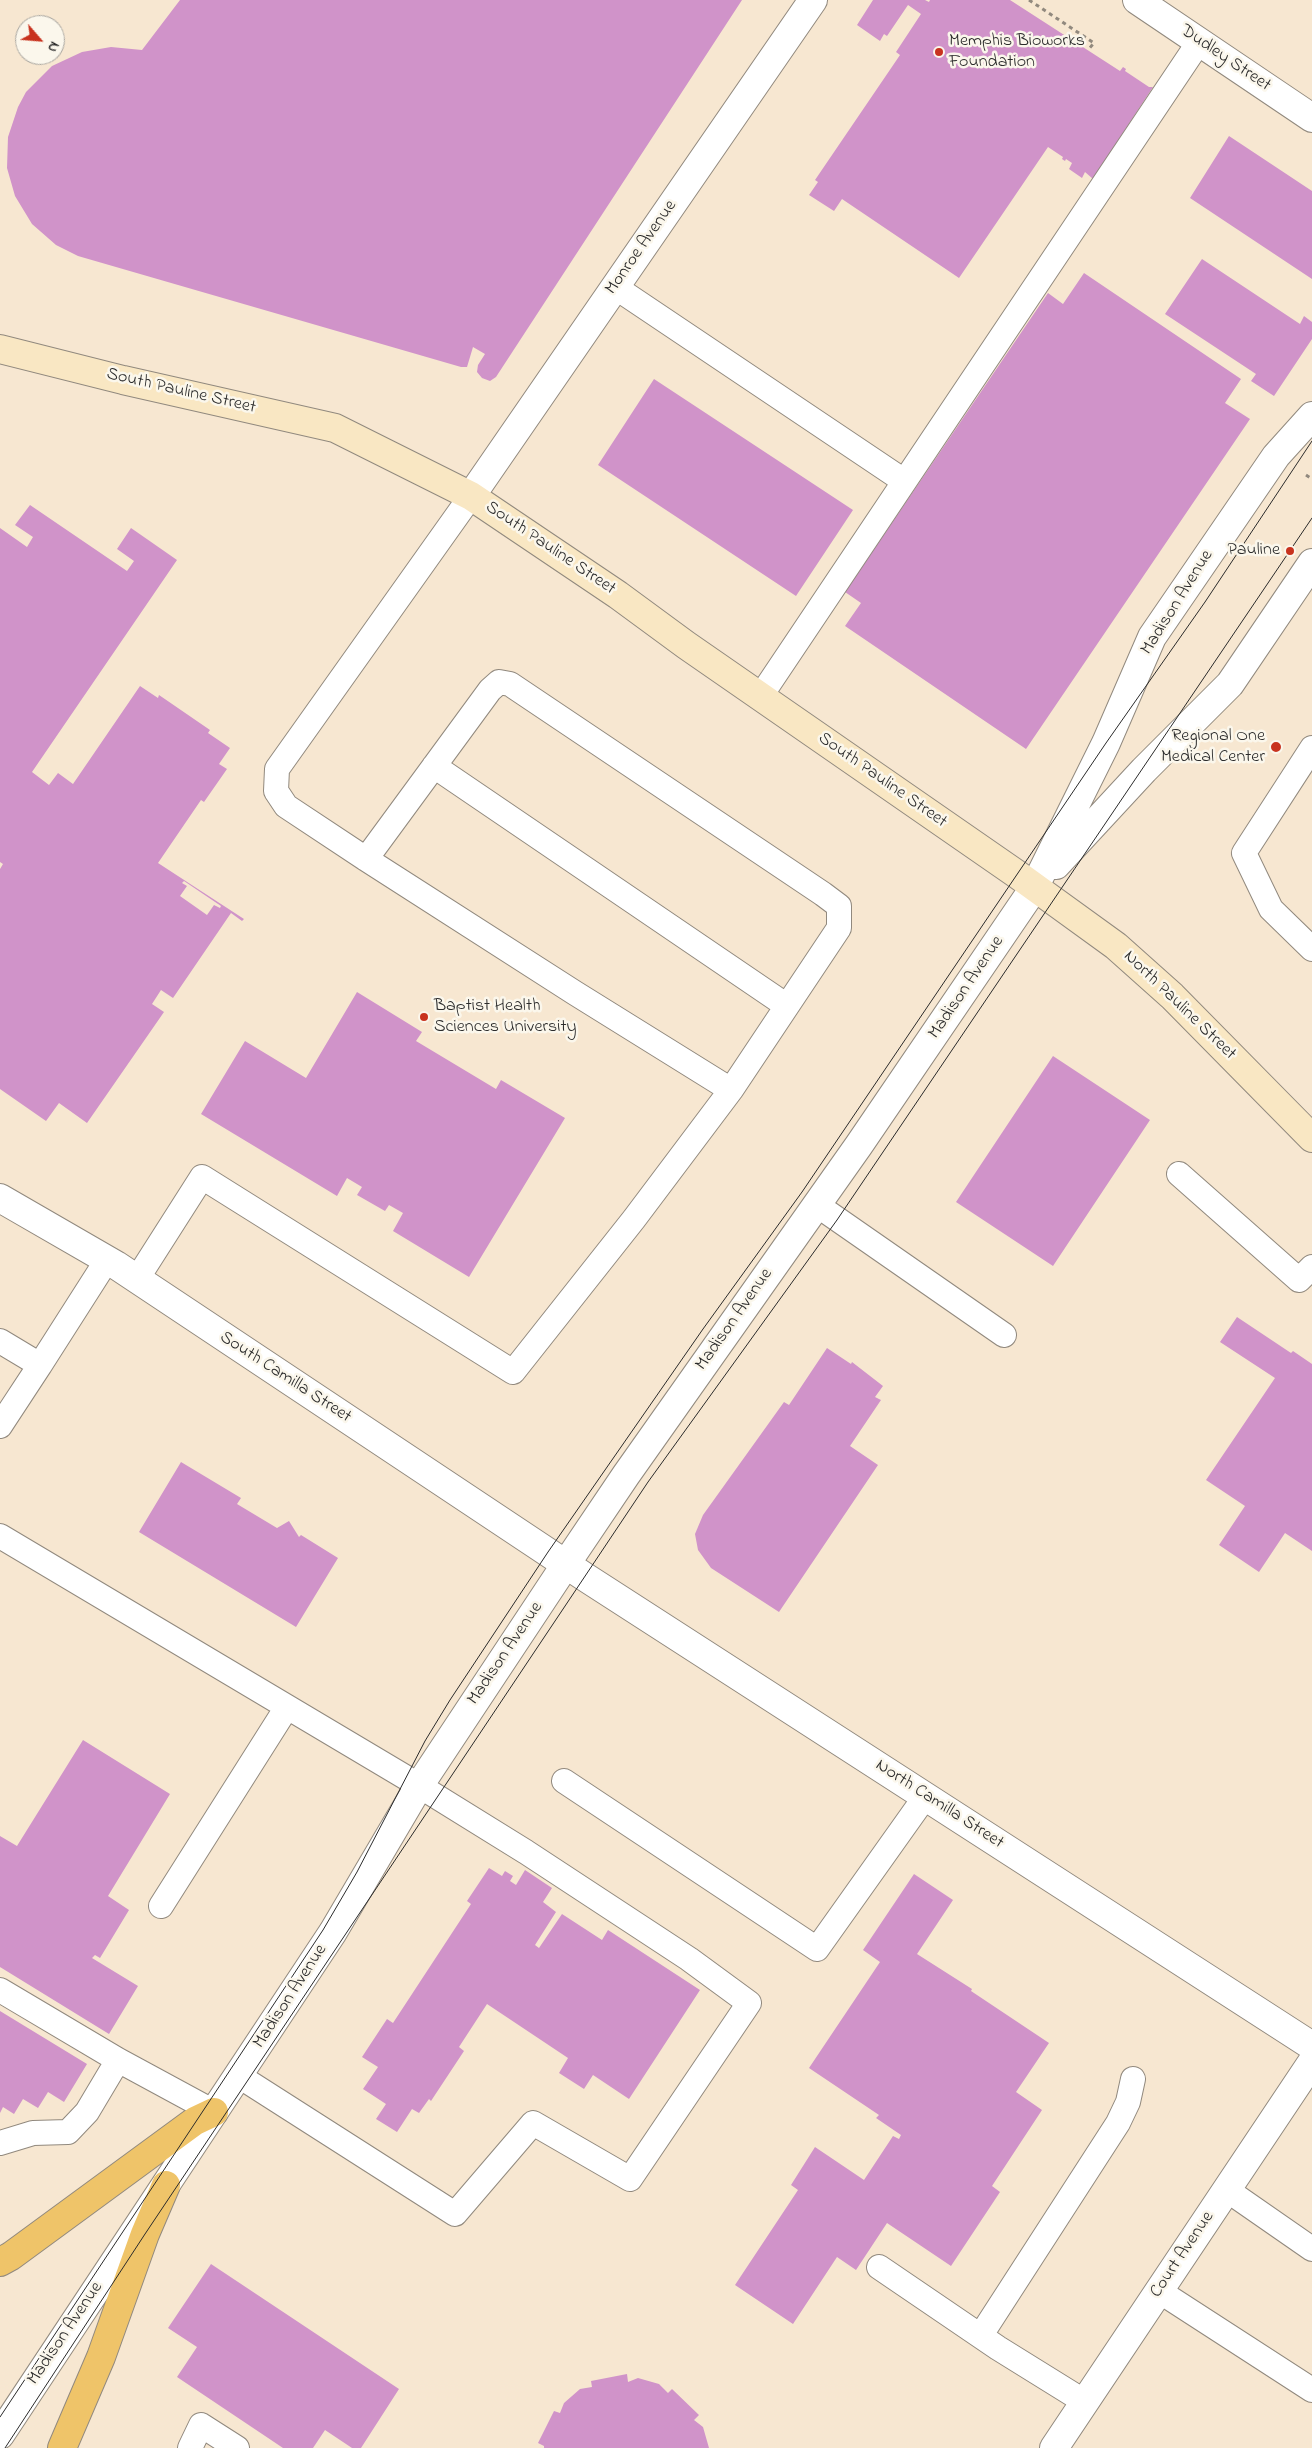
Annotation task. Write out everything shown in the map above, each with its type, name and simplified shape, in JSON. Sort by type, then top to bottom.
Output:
[{"type":"highway","points":[[0,2262],[11,2256],[195,2121],[214,2112]]},
{"type":"highway","points":[[62,2448],[101,2357],[145,2234],[166,2185]]},
{"type":"main road","name":"South Pauline Street","points":[[0,349],[123,380],[335,428],[471,496],[618,595],[760,697],[1034,888]]},
{"type":"main road","name":"North Pauline Street","points":[[1034,888],[1116,946],[1172,996],[1312,1138]]},
{"type":"street","name":"Monroe Avenue","points":[[471,496],[813,0]]},
{"type":"street","name":"Dudley Street","points":[[1137,0],[1312,118]]},
{"type":"street","name":"Madison Avenue","points":[[0,2435],[333,1932],[419,1786],[566,1564],[1034,888],[1106,743],[1152,638],[1276,456],[1312,416]]},
{"type":"street","name":"Madison Avenue","points":[[1034,888],[1144,770],[1230,684],[1312,563]]},
{"type":"street","name":"South Camilla Street","points":[[0,1198],[137,1279],[566,1564]]},
{"type":"street","name":"North Camilla Street","points":[[566,1564],[1312,2046]]},
{"type":"street","name":"Court Avenue","points":[[1054,2448],[1312,2062]]},
{"type":"lane","points":[[760,697],[1199,42]]},
{"type":"lane","points":[[615,287],[904,481]]},
{"type":"lane","points":[[471,496],[277,769],[276,791],[286,806],[574,994],[731,1090]]},
{"type":"lane","points":[[137,1279],[202,1177],[513,1372],[634,1219],[731,1090],[839,928],[839,906],[510,684],[499,682],[490,690],[366,858]]},
{"type":"lane","points":[[1312,748],[1244,853],[1271,909],[1312,949]]},
{"type":"lane","points":[[434,766],[787,1006]]},
{"type":"lane","points":[[1179,1174],[1299,1280],[1312,1267]]},
{"type":"lane","points":[[817,1204],[1004,1335]]},
{"type":"lane","points":[[0,1426],[107,1260]]},
{"type":"lane","points":[[0,1341],[40,1365]]},
{"type":"lane","points":[[0,1536],[526,1852],[689,1960],[749,2003],[630,2179],[533,2123],[456,2214],[239,2076]]},
{"type":"lane","points":[[161,1906],[287,1707]]},
{"type":"lane","points":[[564,1781],[816,1949],[925,1796]]},
{"type":"lane","points":[[0,1990],[118,2060],[214,2112]]},
{"type":"lane","points":[[0,2143],[33,2132],[68,2132],[88,2112],[118,2060]]},
{"type":"lane","points":[[980,2336],[1118,2123],[1128,2102],[1133,2079]]},
{"type":"lane","points":[[1227,2190],[1312,2249]]},
{"type":"lane","points":[[879,2267],[980,2336],[1085,2402]]},
{"type":"lane","points":[[1159,2291],[1312,2390]]},
{"type":"lane","points":[[190,2448],[201,2425],[237,2448]]},
{"type":"path","points":[[1029,0],[1094,43],[1088,50]]},
{"type":"building","points":[[180,0],[742,0],[496,377],[490,381],[482,378],[477,372],[478,365],[485,354],[473,347],[467,367],[461,367],[78,256],[56,245],[32,224],[15,196],[7,168],[8,137],[18,107],[26,92],[52,66],[65,65],[65,60],[82,52],[111,47],[142,50]]},
{"type":"building","points":[[873,0],[925,0],[929,2],[930,0],[1010,0],[1120,71],[1123,67],[1126,69],[1125,71],[1149,87],[1153,87],[1093,179],[1085,172],[1082,178],[1069,169],[1072,163],[1062,159],[1063,157],[1048,147],[959,278],[842,199],[834,211],[809,195],[818,182],[815,180],[900,55],[896,52],[921,14],[908,5],[887,36],[884,34],[880,41],[857,25]]},
{"type":"building","points":[[1229,136],[1312,191],[1312,279],[1190,198]]},
{"type":"building","points":[[1202,259],[1300,324],[1304,316],[1312,322],[1312,339],[1274,396],[1251,381],[1256,374],[1165,314]]},
{"type":"building","points":[[1084,273],[1241,379],[1225,403],[1250,419],[1026,749],[845,626],[861,603],[845,592],[1048,293],[1063,304]]},
{"type":"building","points":[[654,379],[853,510],[796,596],[598,465]]},
{"type":"building","points":[[30,505],[127,571],[134,561],[117,549],[131,528],[177,560],[32,772],[49,785],[58,773],[73,784],[140,686],[158,698],[159,695],[210,730],[208,733],[230,748],[219,764],[227,769],[204,802],[201,800],[158,863],[244,919],[242,921],[231,913],[173,998],[161,990],[152,1004],[164,1012],[87,1123],[59,1103],[46,1121],[0,1089],[0,869],[3,864],[0,862],[0,528],[27,547],[33,537],[15,525]],"holes":[[[184,881],[221,906],[220,908],[214,905],[207,915],[180,896],[187,886],[182,883]]]},
{"type":"building","points":[[357,992],[422,1032],[416,1041],[496,1089],[501,1080],[565,1118],[469,1277],[393,1231],[403,1213],[389,1205],[385,1211],[357,1195],[362,1187],[347,1178],[337,1196],[201,1114],[245,1041],[306,1078]]},
{"type":"building","points":[[1053,1056],[1150,1120],[1053,1266],[956,1202]]},
{"type":"building","points":[[1237,1317],[1291,1353],[1293,1351],[1312,1364],[1312,1551],[1285,1533],[1259,1572],[1219,1545],[1245,1506],[1206,1480],[1275,1378],[1220,1342]]},
{"type":"building","points":[[827,1348],[851,1364],[852,1362],[883,1386],[875,1397],[881,1400],[850,1446],[878,1465],[779,1612],[711,1568],[698,1550],[695,1534],[703,1515],[784,1402],[789,1405]]},
{"type":"building","points":[[181,1462],[241,1498],[237,1504],[277,1528],[289,1521],[299,1537],[301,1535],[338,1558],[296,1627],[139,1532]]},
{"type":"building","points":[[83,1740],[170,1794],[108,1896],[129,1910],[100,1958],[95,1955],[92,1958],[138,1986],[109,2034],[0,1967],[0,1836],[17,1846]]},
{"type":"building","points":[[489,1868],[502,1876],[505,1871],[513,1876],[510,1881],[516,1885],[525,1870],[552,1888],[543,1902],[556,1912],[535,1945],[539,1948],[562,1914],[602,1940],[608,1930],[700,1990],[629,2099],[593,2075],[584,2089],[559,2073],[568,2058],[487,2004],[459,2047],[464,2051],[431,2101],[429,2099],[419,2113],[412,2109],[397,2132],[376,2119],[386,2104],[363,2089],[378,2067],[362,2057],[387,2019],[393,2023],[471,1904],[467,1901]]},
{"type":"building","points":[[914,1874],[953,1900],[917,1954],[972,1989],[971,1991],[1049,2043],[1016,2092],[1042,2110],[992,2186],[1000,2192],[951,2266],[887,2223],[856,2270],[837,2257],[793,2324],[735,2285],[798,2190],[791,2185],[815,2147],[864,2180],[893,2136],[899,2139],[901,2135],[876,2118],[879,2115],[809,2068],[880,1962],[863,1950]]},
{"type":"building","points":[[0,2011],[87,2064],[64,2102],[48,2092],[38,2108],[23,2099],[14,2114],[3,2107],[0,2113]]},
{"type":"building","points":[[211,2264],[399,2389],[361,2448],[352,2448],[325,2430],[313,2448],[283,2448],[177,2377],[197,2347],[168,2328]]},
{"type":"building","points":[[627,2374],[628,2382],[638,2378],[659,2384],[668,2393],[672,2389],[699,2415],[694,2420],[703,2427],[709,2448],[544,2448],[544,2446],[538,2443],[554,2411],[560,2413],[564,2403],[580,2389],[592,2387],[591,2381]]},
{"type":"tram line","points":[[0,2417],[323,1930],[357,1872],[425,1741],[548,1552],[703,1329],[802,1192],[1106,743],[1205,602],[1312,441]]},
{"type":"tram line","points":[[5,2448],[145,2234],[648,1482],[837,1220],[1312,518]]},
{"type":"place","name":"Memphis Bioworks Foundation","points":[[939,52]]},
{"type":"place","name":"Pauline","points":[[1290,551]]},
{"type":"place","name":"Regional One Medical Center","points":[[1276,747]]},
{"type":"place","name":"Baptist Health Sciences University","points":[[424,1017]]}]
